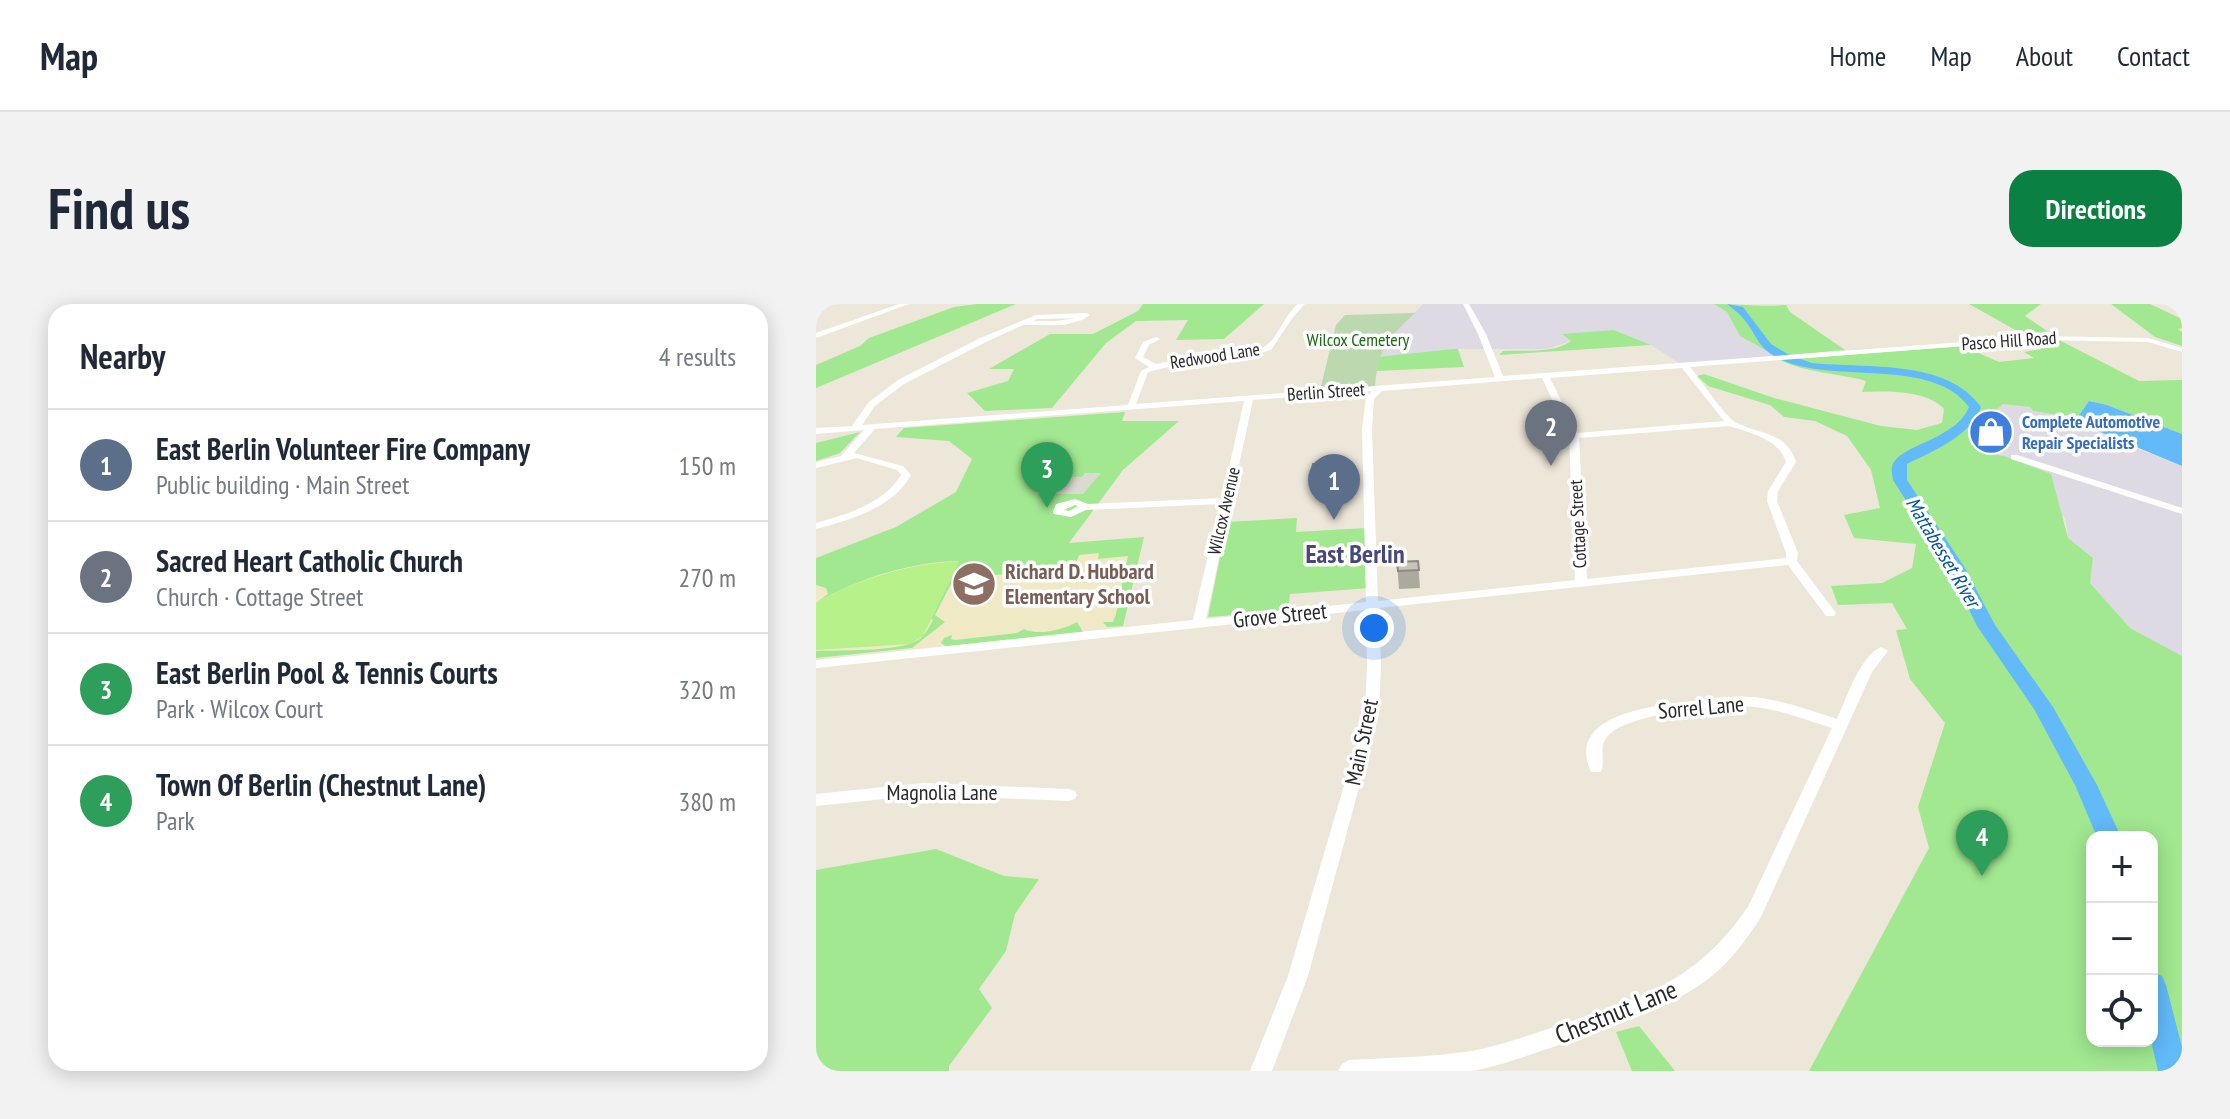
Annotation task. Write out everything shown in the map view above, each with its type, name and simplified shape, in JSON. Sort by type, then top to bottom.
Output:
[{"type":"street","points":[[816,336],[906,304]]},
{"type":"street","name":"Redwood Lane","points":[[1131,407],[1141,376],[1155,367],[1181,360],[1240,356],[1267,348],[1272,345],[1288,315],[1302,304]]},
{"type":"street","points":[[1466,304],[1500,380]]},
{"type":"street","points":[[855,428],[872,404],[901,382],[1022,323],[1046,315],[1086,315],[1082,319],[1067,321],[1022,323]]},
{"type":"street","name":"Pasco Hill Road","points":[[1835,354],[2072,337],[2148,340],[2182,350]]},
{"type":"street","points":[[1155,367],[1139,358],[1146,344],[1156,339]]},
{"type":"street","name":"Berlin Street","points":[[816,431],[1356,390],[1375,393],[1545,376],[1835,354]]},
{"type":"street","points":[[1684,365],[1730,423]]},
{"type":"street","name":"Cottage Street","points":[[1545,376],[1574,436],[1581,582]]},
{"type":"street","points":[[1356,390],[1375,393]]},
{"type":"street","name":"Main Street","points":[[1261,1071],[1298,976],[1372,714],[1374,665],[1367,429],[1375,393]]},
{"type":"street","name":"Wilcox Avenue","points":[[1199,623],[1249,398]]},
{"type":"street","points":[[1574,436],[1730,423],[1771,437],[1790,453],[1789,466],[1773,491],[1772,501],[1792,553],[1791,561],[1830,613]]},
{"type":"street","points":[[852,455],[876,426]]},
{"type":"street","points":[[816,465],[852,455],[900,468],[906,475],[903,483],[889,496],[816,526]]},
{"type":"street","points":[[2014,457],[2182,511]]},
{"type":"street","points":[[1084,507],[1227,501]]},
{"type":"street","name":"Grove Street","points":[[816,664],[1791,561]]},
{"type":"street","name":"Chestnut Lane","points":[[1349,1071],[1473,1060],[1513,1051],[1641,1006],[1674,992],[1698,977],[1730,948],[1755,912],[1866,671],[1881,651]]},
{"type":"street","name":"Sorrel Lane","points":[[1596,768],[1592,749],[1595,740],[1618,721],[1648,712],[1746,701],[1841,726]]},
{"type":"street","name":"Magnolia Lane","points":[[816,800],[923,789],[1069,795]]},
{"type":"shaded area","points":[[1423,304],[1714,304],[1727,312],[1740,336],[1776,356],[1679,363],[1651,345],[1614,330],[1563,335],[1571,341],[1546,349],[1453,349],[1377,357]]},
{"type":"shaded area","points":[[2003,404],[2077,418],[2103,435],[2182,466],[2182,656],[2130,628],[2090,583],[2093,558],[2068,538],[2065,518],[2004,456],[1983,453],[1971,434]]},
{"type":"shaded area","points":[[1085,473],[1101,473],[1083,494],[1035,494],[1052,476],[1082,477]]},
{"type":"shaded area","name":"Richard D. Hubbard Elementary School","points":[[1144,537],[1123,625],[816,659],[816,569]]},
{"type":"green space","points":[[1016,304],[816,388],[816,365],[860,346],[869,338],[954,307]]},
{"type":"green space","points":[[1143,304],[1264,304],[1224,339],[1176,340],[1188,320],[1136,321],[1106,343],[1052,408],[985,411],[967,393],[1008,381],[1014,369],[989,369],[1050,334],[1093,334],[1138,311]]},
{"type":"green space","points":[[1714,304],[1786,305],[1790,312],[1845,350],[1776,356],[1740,336],[1727,312]]},
{"type":"green space","points":[[1969,304],[2041,304],[2025,316],[2053,335],[2026,336]]},
{"type":"green space","points":[[2111,304],[2150,304],[2182,319],[2182,328],[2178,329],[2182,332],[2182,346],[2155,337]]},
{"type":"green space","name":"Wilcox Cemetery","points":[[1415,313],[1386,345],[1375,387],[1320,390],[1336,325],[1345,315]]},
{"type":"green space","points":[[1614,330],[1651,345],[1499,355],[1503,351],[1547,350],[1571,341],[1562,334]]},
{"type":"green space","points":[[2059,340],[2139,381],[2182,380],[2182,434],[2089,401],[2077,418],[2003,404],[1971,434],[1983,453],[2004,456],[2051,474],[2068,538],[2093,558],[2090,583],[2130,628],[2182,656],[2182,1071],[1809,1071],[1929,848],[1918,807],[1945,723],[1910,679],[1896,630],[1907,629],[1892,603],[1838,605],[1831,586],[1882,583],[1912,568],[1916,544],[1854,538],[1844,515],[1880,508],[1871,470],[1847,436],[1815,421],[1784,417],[1770,405],[1708,386],[1697,376],[1704,374],[1774,398],[1881,426],[1917,430],[1942,423],[1944,409],[1917,395],[1862,392],[1866,381],[1800,368],[1780,360],[1963,346],[1999,362],[2034,358],[2024,352],[2042,349],[2032,341]]},
{"type":"green space","points":[[1458,349],[1464,367],[1376,371],[1377,357]]},
{"type":"green space","points":[[1125,412],[1122,421],[1179,421],[1123,470],[1069,543],[1144,537],[1123,626],[1107,627],[1103,622],[1113,622],[1128,556],[1098,559],[1099,553],[1079,555],[1074,568],[961,578],[962,574],[956,574],[935,615],[945,622],[912,648],[816,658],[816,651],[897,647],[918,640],[933,620],[931,619],[959,561],[922,564],[885,573],[849,586],[816,603],[828,594],[826,588],[816,585],[816,558],[896,527],[956,492],[972,459],[949,441],[896,437],[904,428]]},
{"type":"green space","points":[[860,432],[840,453],[816,461],[816,443]]},
{"type":"green space","points":[[1297,518],[1296,532],[1366,528],[1369,588],[1290,594],[1288,611],[1208,617],[1227,522]]},
{"type":"green space","points":[[959,561],[923,636],[910,644],[816,650],[816,603],[850,586],[885,574],[922,565]]},
{"type":"green space","points":[[1077,622],[1083,632],[948,648],[941,643],[952,635],[951,639],[955,640],[1017,633],[1024,629],[1044,632]]},
{"type":"green space","points":[[936,849],[1004,876],[1039,879],[1015,914],[1006,951],[979,989],[992,1008],[949,1066],[949,1071],[816,1071],[816,870]]},
{"type":"green space","points":[[1639,1026],[1675,1071],[1632,1071],[1616,1032]]},
{"type":"water","points":[[2089,401],[2182,434],[2182,466],[2086,426],[2077,418]]},
{"type":"building","points":[[1342,463],[1340,480],[1310,478],[1313,464]]},
{"type":"building","points":[[1418,561],[1419,570],[1398,571],[1397,562]]},
{"type":"waterway","name":"Mattabesset River","points":[[1732,304],[1748,318],[1762,342],[1785,358],[1812,366],[1927,377],[1965,393],[1975,407],[1971,418],[1935,445],[1901,461],[1898,467],[1900,480],[1957,568],[1986,626],[2043,707],[2086,785],[2106,831]]},
{"type":"waterway","name":"Mattabesset River","points":[[2158,1010],[2173,1071]]},
{"type":"place","name":"Complete Automotive Repair Specialists","points":[[1991,432]]},
{"type":"place","name":"Sacred Heart Catholic Church","points":[[1551,466]]},
{"type":"place","name":"East Berlin Pool & Tennis Courts","points":[[1047,508]]},
{"type":"place","name":"East Berlin Volunteer Fire Company","points":[[1334,520]]},
{"type":"place","name":"Richard D. Hubbard Elementary School","points":[[974,584]]},
{"type":"place","name":"Town Of Berlin (Chestnut Lane)","points":[[1982,876]]},
{"type":"district","name":"East Berlin","points":[[1355,554]]}]
